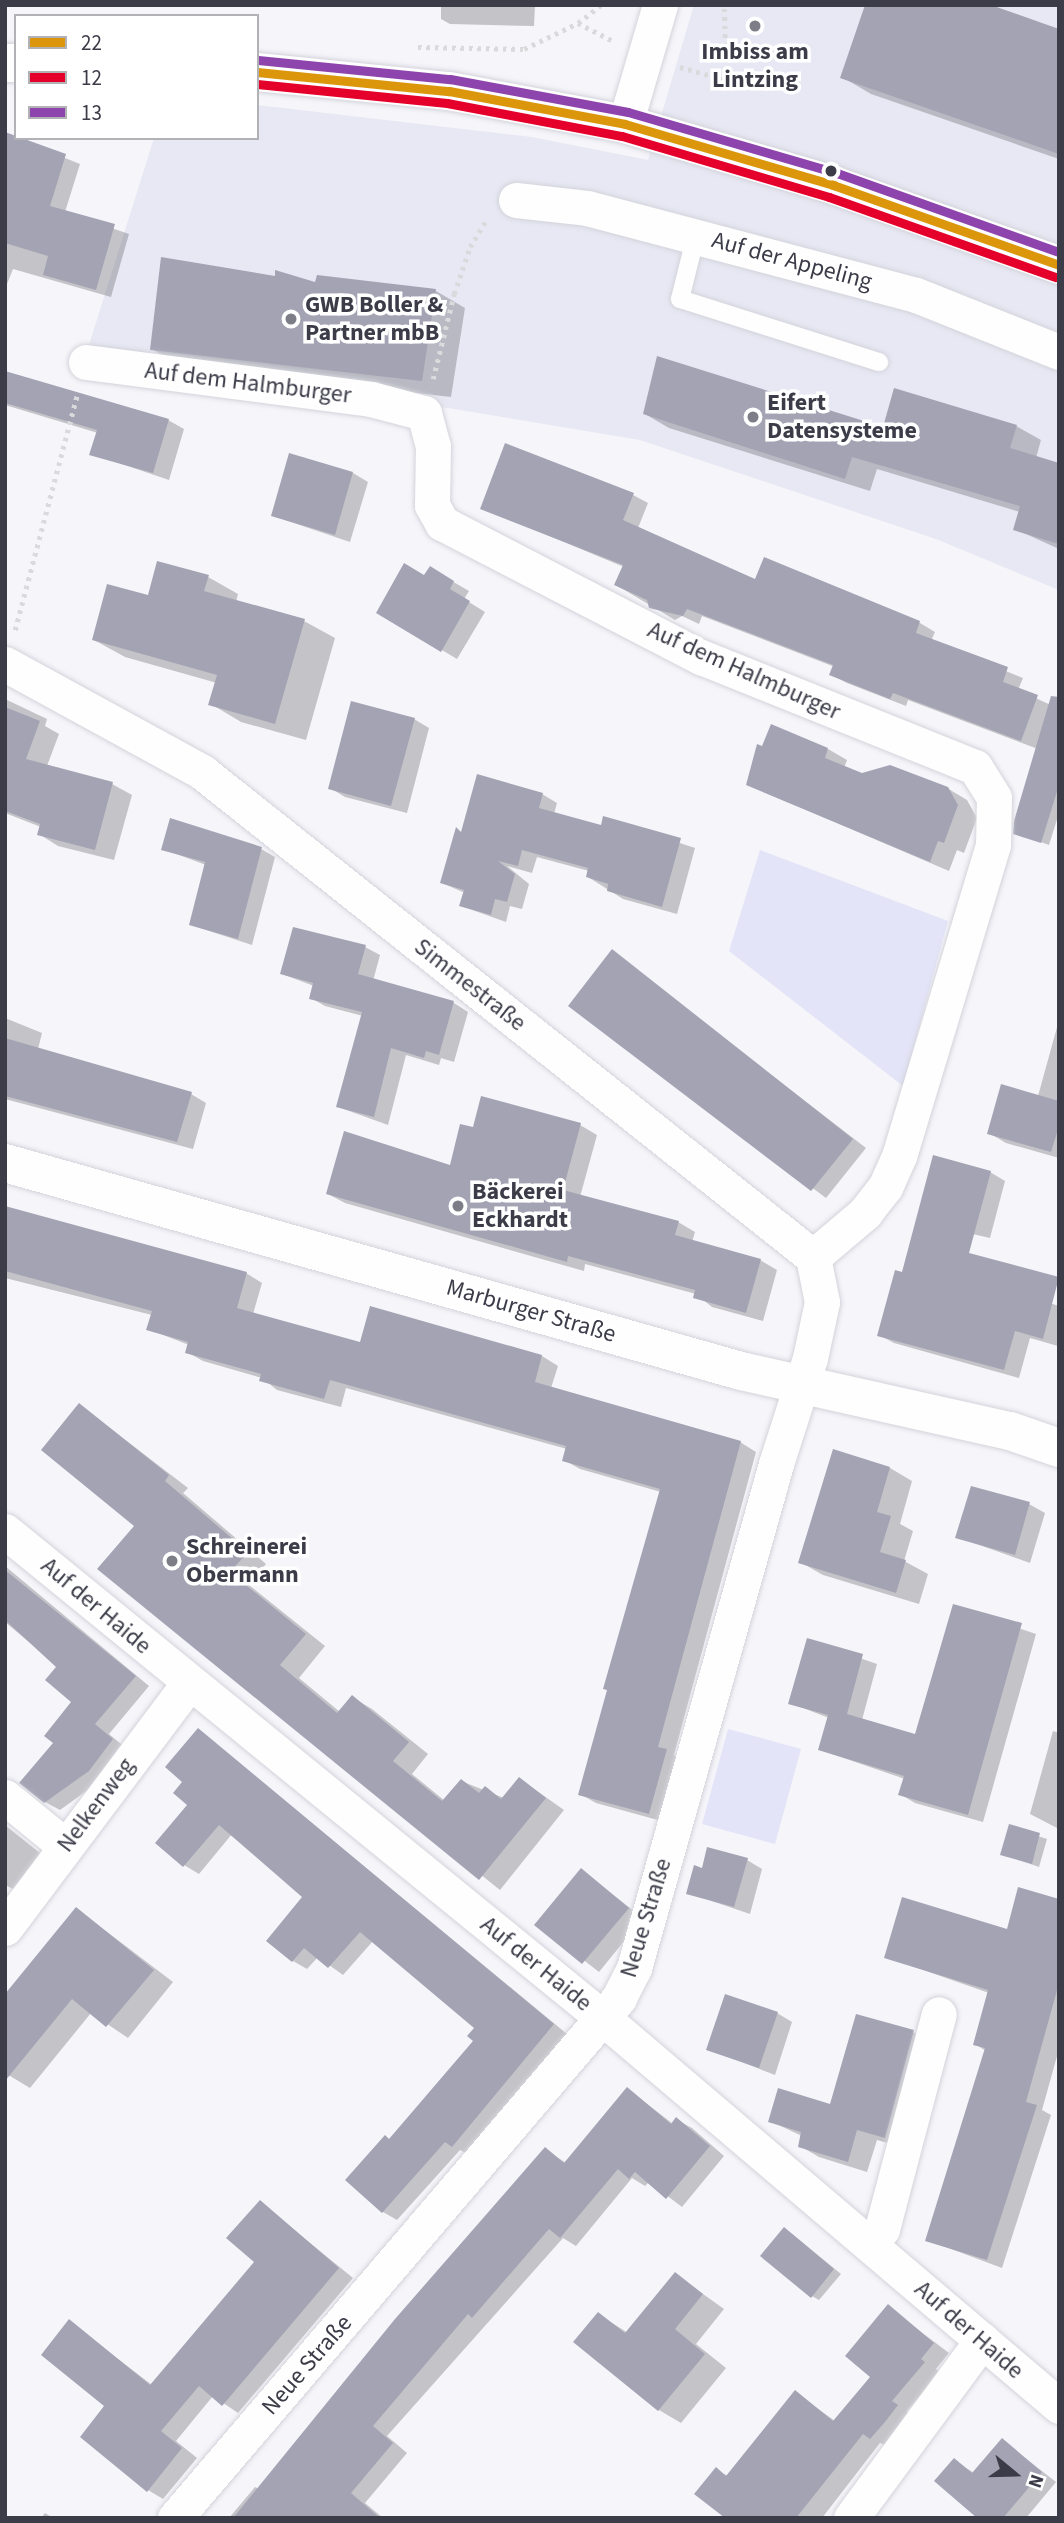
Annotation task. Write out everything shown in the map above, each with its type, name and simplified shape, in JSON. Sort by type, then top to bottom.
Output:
[{"type":"street","points":[[625,124],[660,5]]},
{"type":"street","points":[[259,72],[449,91],[625,124],[833,185],[1059,265]]},
{"type":"street","name":"Auf der Appeling","points":[[516,200],[587,208],[916,295],[1059,352]]},
{"type":"street","name":"Auf dem Halmburger","points":[[86,362],[370,399],[424,413],[433,446],[432,505],[442,523],[701,656],[975,767],[994,798],[993,845],[899,1156],[885,1187],[865,1213],[813,1257]]},
{"type":"street","name":"Simmestraße","points":[[6,664],[202,772],[813,1257]]},
{"type":"street","name":"Marburger Straße","points":[[5,1163],[741,1371],[801,1382],[1010,1431],[1059,1448]]},
{"type":"street","points":[[801,1382],[822,1302],[813,1257]]},
{"type":"street","name":"Neue Straße","points":[[175,2518],[604,2019],[634,1968],[801,1382]]},
{"type":"street","name":"Auf der Haide","points":[[5,1531],[604,2019],[1059,2406]]},
{"type":"street","name":"Nelkenweg","points":[[5,1928],[189,1683]]},
{"type":"street","points":[[5,1797],[65,1846]]},
{"type":"street","points":[[869,2244],[882,2229],[939,2014]]},
{"type":"street","points":[[851,2518],[982,2340]]},
{"type":"lane","points":[[696,235],[680,299],[879,362]]},
{"type":"path","points":[[409,47],[524,49],[578,23],[601,5]]},
{"type":"path","points":[[424,413],[470,247],[482,224],[499,208],[516,200]]},
{"type":"path","points":[[6,664],[86,362]]},
{"type":"shaded area","points":[[694,5],[1059,5],[1059,590],[936,539],[640,440],[88,348],[153,140],[259,140],[259,105],[532,137],[648,160]]},
{"type":"shaded area","points":[[760,850],[948,921],[903,1086],[729,951]]},
{"type":"shaded area","points":[[728,1729],[801,1749],[775,1844],[702,1824]]},
{"type":"building","points":[[865,5],[991,5],[1059,29],[1059,154],[840,78]]},
{"type":"building","points":[[5,132],[14,135],[14,140],[27,140],[66,154],[50,206],[115,224],[96,290],[43,275],[48,256],[5,243]]},
{"type":"building","points":[[161,257],[275,276],[275,270],[315,282],[317,275],[436,289],[422,381],[150,350]]},
{"type":"building","points":[[657,356],[883,427],[894,388],[1017,425],[1010,448],[1059,463],[1059,544],[1013,530],[1020,506],[852,457],[845,479],[643,414]]},
{"type":"building","points":[[5,371],[169,419],[153,473],[89,455],[97,430],[5,403]]},
{"type":"building","points":[[505,443],[634,493],[623,520],[755,579],[764,557],[920,621],[916,633],[1008,667],[1003,682],[1038,695],[1021,741],[893,693],[890,699],[829,675],[833,665],[687,609],[683,616],[649,608],[647,600],[614,585],[623,565],[480,509]]},
{"type":"building","points":[[289,453],[353,472],[335,535],[271,516]]},
{"type":"building","points":[[157,561],[209,575],[204,591],[305,619],[275,724],[208,705],[217,675],[92,640],[107,584],[148,595]]},
{"type":"building","points":[[404,563],[424,575],[430,566],[454,581],[450,589],[470,601],[441,652],[376,613]]},
{"type":"building","points":[[1051,696],[1059,697],[1059,785],[1041,843],[1013,834],[1014,821]]},
{"type":"building","points":[[351,701],[415,718],[391,806],[328,789]]},
{"type":"building","points":[[5,707],[40,721],[26,759],[113,782],[95,850],[37,835],[40,824],[5,811]]},
{"type":"building","points":[[771,724],[828,748],[825,758],[862,773],[890,765],[948,787],[958,805],[944,843],[938,841],[930,862],[746,785],[757,744],[762,746]]},
{"type":"building","points":[[477,774],[543,793],[539,808],[601,825],[603,816],[681,838],[662,907],[607,891],[608,884],[586,877],[588,868],[522,850],[518,866],[498,861],[515,874],[507,902],[495,899],[491,915],[459,906],[464,890],[440,883],[456,827],[461,832]]},
{"type":"building","points":[[170,818],[262,847],[238,939],[189,925],[205,862],[161,850]]},
{"type":"building","points":[[293,927],[366,945],[358,974],[454,1001],[439,1055],[426,1051],[424,1058],[391,1048],[374,1117],[336,1107],[362,1012],[309,999],[313,983],[280,974]]},
{"type":"building","points":[[612,949],[853,1139],[811,1191],[568,1006]]},
{"type":"building","points":[[5,1038],[192,1092],[177,1142],[5,1096]]},
{"type":"building","points":[[1001,1084],[1059,1101],[1059,1126],[1051,1152],[987,1134]]},
{"type":"building","points":[[481,1096],[581,1123],[563,1190],[679,1221],[675,1235],[761,1259],[746,1313],[693,1298],[695,1290],[568,1256],[567,1262],[326,1194],[344,1131],[450,1165],[460,1124],[473,1127]]},
{"type":"building","points":[[933,1155],[991,1171],[969,1253],[1059,1277],[1043,1339],[1015,1331],[1004,1370],[877,1336],[895,1270],[902,1272]]},
{"type":"building","points":[[5,1206],[247,1272],[237,1308],[360,1342],[370,1306],[542,1355],[535,1382],[741,1441],[658,1747],[667,1749],[649,1814],[578,1795],[607,1690],[603,1689],[660,1489],[562,1461],[566,1446],[330,1380],[324,1399],[259,1381],[261,1374],[185,1353],[188,1342],[146,1330],[152,1311],[5,1271]]},
{"type":"building","points":[[79,1403],[169,1475],[165,1481],[248,1552],[230,1572],[306,1634],[280,1665],[337,1713],[352,1695],[409,1742],[393,1761],[442,1801],[461,1779],[479,1793],[485,1786],[501,1799],[519,1777],[546,1798],[479,1880],[97,1569],[134,1526],[41,1450]]},
{"type":"building","points":[[833,1449],[890,1467],[877,1512],[891,1516],[880,1552],[906,1560],[896,1593],[798,1563]]},
{"type":"building","points":[[971,1486],[1030,1502],[1015,1555],[955,1538]]},
{"type":"building","points":[[5,1570],[136,1676],[95,1724],[113,1739],[89,1771],[44,1803],[19,1783],[53,1743],[44,1736],[71,1702],[45,1680],[56,1667],[5,1620]]},
{"type":"building","points":[[953,1604],[1022,1623],[968,1815],[898,1795],[904,1776],[818,1750],[828,1715],[788,1704],[807,1638],[863,1654],[847,1714],[915,1734]]},
{"type":"building","points":[[198,1728],[554,2024],[452,2147],[445,2142],[382,2213],[345,2180],[385,2135],[389,2139],[473,2041],[467,2036],[474,2028],[360,1932],[328,1968],[304,1948],[292,1962],[266,1941],[302,1897],[219,1825],[183,1867],[155,1843],[187,1805],[173,1793],[182,1782],[165,1767]]},
{"type":"building","points":[[1009,1824],[1040,1833],[1032,1864],[1000,1855]]},
{"type":"building","points":[[707,1847],[748,1858],[734,1907],[686,1894],[694,1865],[702,1868]]},
{"type":"building","points":[[581,1868],[629,1908],[582,1964],[534,1925]]},
{"type":"building","points":[[1018,1887],[1059,1899],[1059,1983],[1026,2102],[1037,2105],[987,2260],[925,2241],[985,2048],[973,2045],[988,1990],[884,1958],[902,1897],[1007,1929]]},
{"type":"building","points":[[76,1907],[154,1970],[106,2027],[72,1999],[5,2081],[5,1994]]},
{"type":"building","points":[[725,1994],[778,2012],[759,2068],[706,2050]]},
{"type":"building","points":[[856,2014],[914,2030],[885,2138],[857,2130],[848,2162],[798,2147],[801,2132],[768,2122],[778,2088],[830,2104]]},
{"type":"building","points":[[627,2087],[671,2124],[676,2117],[710,2146],[666,2199],[635,2172],[629,2179],[618,2169],[560,2238],[549,2229],[472,2318],[468,2314],[373,2426],[393,2443],[351,2493],[380,2518],[233,2518],[395,2319],[545,2147],[564,2163]]},
{"type":"building","points":[[260,2200],[339,2268],[222,2406],[199,2386],[161,2431],[182,2448],[147,2492],[80,2437],[104,2406],[41,2355],[69,2319],[150,2385],[254,2262],[226,2238]]},
{"type":"building","points":[[784,2227],[834,2269],[811,2298],[760,2256]]},
{"type":"building","points":[[675,2272],[703,2294],[675,2329],[705,2354],[658,2411],[573,2342],[598,2312],[625,2333]]},
{"type":"building","points":[[888,2304],[934,2343],[921,2359],[925,2362],[892,2401],[898,2405],[885,2422],[870,2439],[863,2434],[796,2518],[725,2518],[694,2494],[716,2467],[726,2476],[795,2390],[833,2421],[870,2377],[845,2356]]},
{"type":"building","points":[[1002,2438],[1042,2472],[1003,2518],[977,2518],[934,2481],[954,2458],[972,2473]]},
{"type":"transit line","name":"13","points":[[259,60],[450,79],[628,112],[837,173],[1059,252]]},
{"type":"transit line","name":"22","points":[[259,72],[449,91],[625,124],[833,185],[1059,265]]},
{"type":"transit line","name":"12","points":[[259,84],[447,103],[622,136],[829,197],[1055,277]]},
{"type":"place","name":"Imbiss am Lintzing","points":[[755,26]]},
{"type":"place","name":"GWB Boller & Partner mbB","points":[[291,319]]},
{"type":"place","name":"Eifert Datensysteme","points":[[753,417]]},
{"type":"place","name":"Bäckerei Eckhardt","points":[[458,1206]]},
{"type":"place","name":"Schreinerei Obermann","points":[[172,1561]]}]
